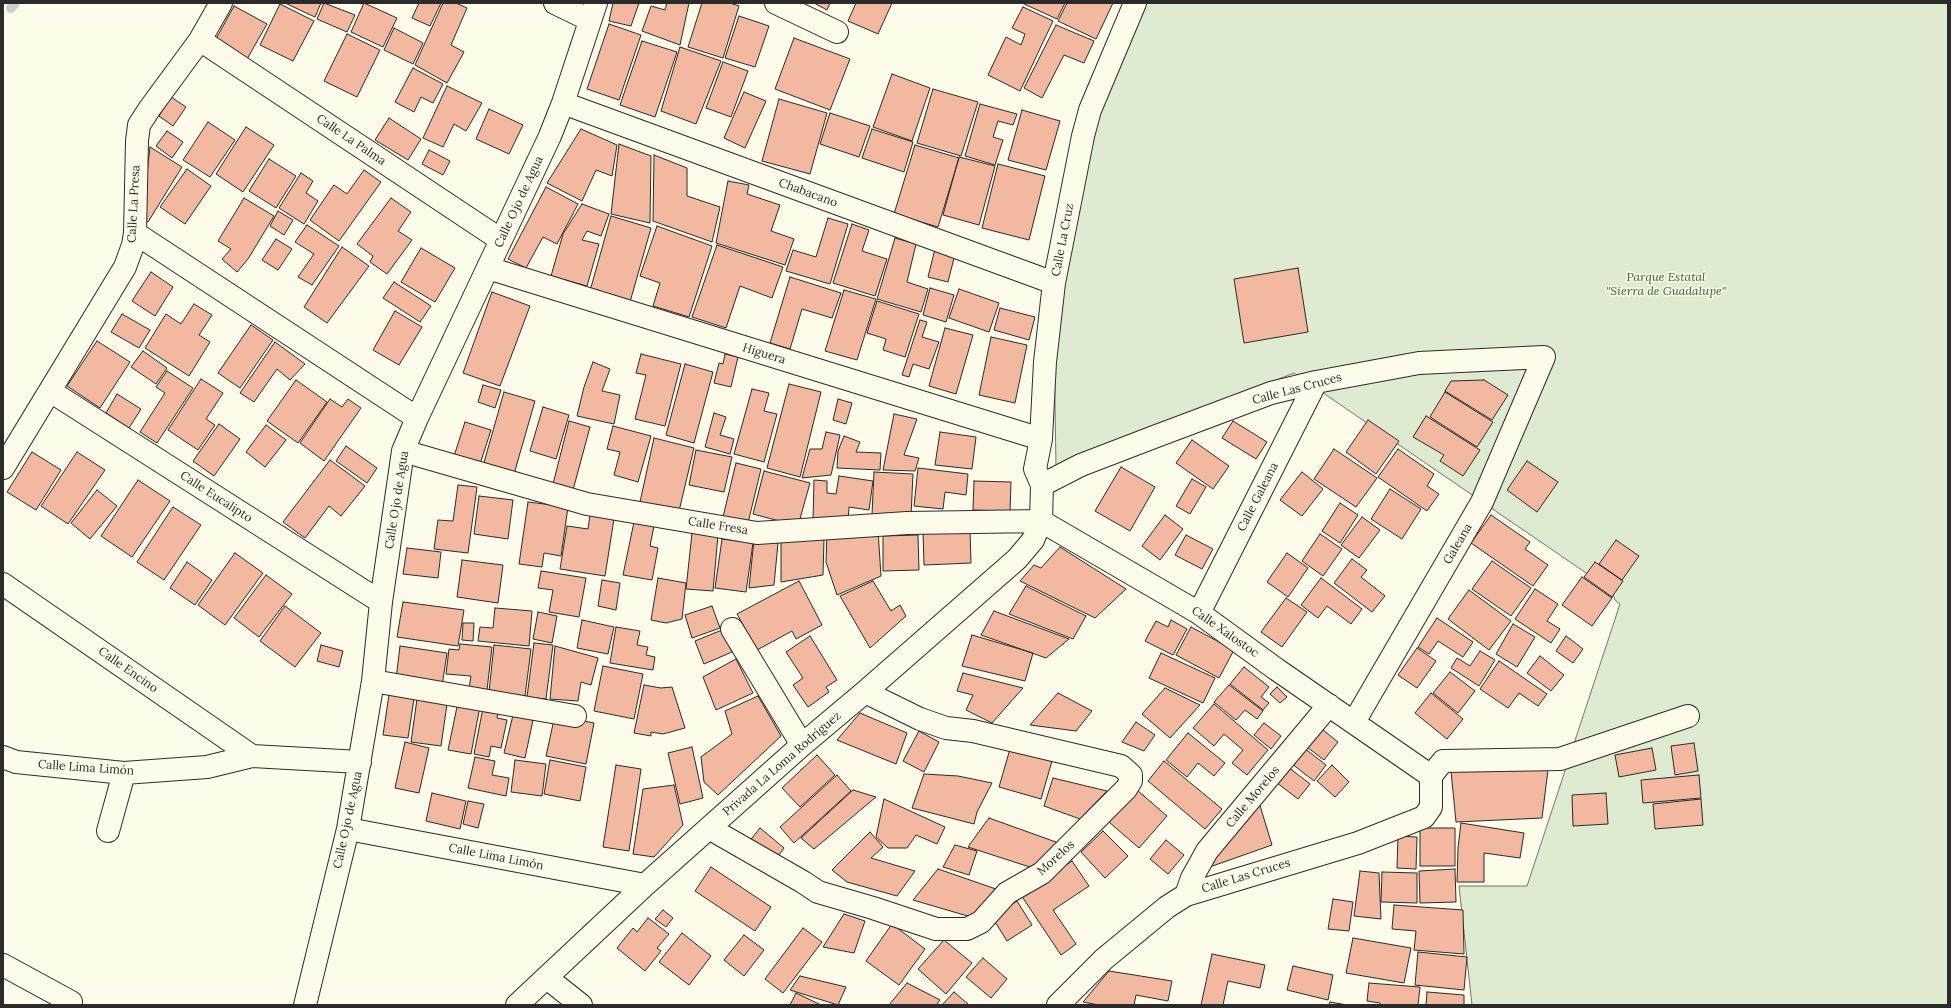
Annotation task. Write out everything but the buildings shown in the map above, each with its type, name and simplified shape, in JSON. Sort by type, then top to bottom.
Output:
[{"type":"street","name":"Calle La Presa","points":[[3,468],[125,267],[133,245],[135,234],[137,141],[139,126],[150,108],[200,40],[221,3]]},
{"type":"street","points":[[555,3],[593,12]]},
{"type":"street","points":[[776,3],[837,32]]},
{"type":"street","name":"Calle La Cruz","points":[[1042,485],[1035,469],[1041,439],[1045,362],[1054,283],[1083,136],[1090,110],[1135,3]]},
{"type":"street","name":"Calle Ojo de Agua","points":[[305,1005],[348,829],[360,762],[373,681],[382,602],[403,451],[417,418],[550,136],[563,103],[593,12]]},
{"type":"street","name":"Calle La Palma","points":[[200,40],[501,240]]},
{"type":"street","name":"Chabacano","points":[[563,103],[1054,283]]},
{"type":"street","points":[[135,234],[417,418]]},
{"type":"street","name":"Higuera","points":[[488,268],[1041,439]]},
{"type":"street","name":"Calle Las Cruces","points":[[1042,485],[1081,465],[1271,393],[1316,382],[1419,363],[1544,357]]},
{"type":"street","name":"Galeana","points":[[1354,722],[1482,502],[1544,357]]},
{"type":"street","name":"Calle Galeana","points":[[1199,613],[1316,382]]},
{"type":"street","name":"Calle Eucalipto","points":[[50,391],[382,602]]},
{"type":"street","name":"Calle Fresa","points":[[403,451],[587,504],[757,532],[907,522],[1042,521]]},
{"type":"street","points":[[1042,485],[1042,521]]},
{"type":"street","name":"Calle Xalostoc","points":[[1042,521],[1199,613],[1276,669],[1431,776]]},
{"type":"street","name":"Privada La Loma Rodríguez","points":[[517,1005],[645,885],[802,745],[1017,559],[1033,540],[1042,521]]},
{"type":"street","name":"Calle Encino","points":[[3,584],[252,756]]},
{"type":"street","points":[[732,629],[802,745]]},
{"type":"street","points":[[373,681],[575,716]]},
{"type":"street","name":"Morelos","points":[[709,828],[818,892],[936,929],[967,929],[981,922],[1007,893],[1042,873],[1126,789],[1131,781],[1131,775],[1121,766],[973,731],[946,728],[920,719],[865,692]]},
{"type":"street","name":"Calle Morelos","points":[[1186,895],[1192,878],[1207,851],[1329,705]]},
{"type":"street","points":[[1431,776],[1442,761],[1560,759],[1688,716]]},
{"type":"street","name":"Calle Lima Limón","points":[[3,758],[16,762],[124,773],[207,767],[252,756],[360,762]]},
{"type":"street","points":[[108,831],[124,773]]},
{"type":"street","name":"Calle Las Cruces","points":[[1058,1005],[1104,959],[1167,906],[1186,895],[1358,843],[1424,817],[1431,807],[1431,776]]},
{"type":"street","name":"Calle Lima Limón","points":[[348,829],[645,885]]},
{"type":"street","points":[[3,965],[71,1002]]},
{"type":"street","points":[[547,978],[581,1005]]},
{"type":"green space","name":"Parque Estatal \"Sierra de Guadalupe\"","points":[[1142,3],[1948,3],[1948,1005],[1472,1005],[1459,886],[1527,886],[1620,604],[1615,600],[1611,590],[1294,373],[1056,467],[1054,344],[1090,132]]},
{"type":"waterway","points":[[11,8],[15,3]]}]
